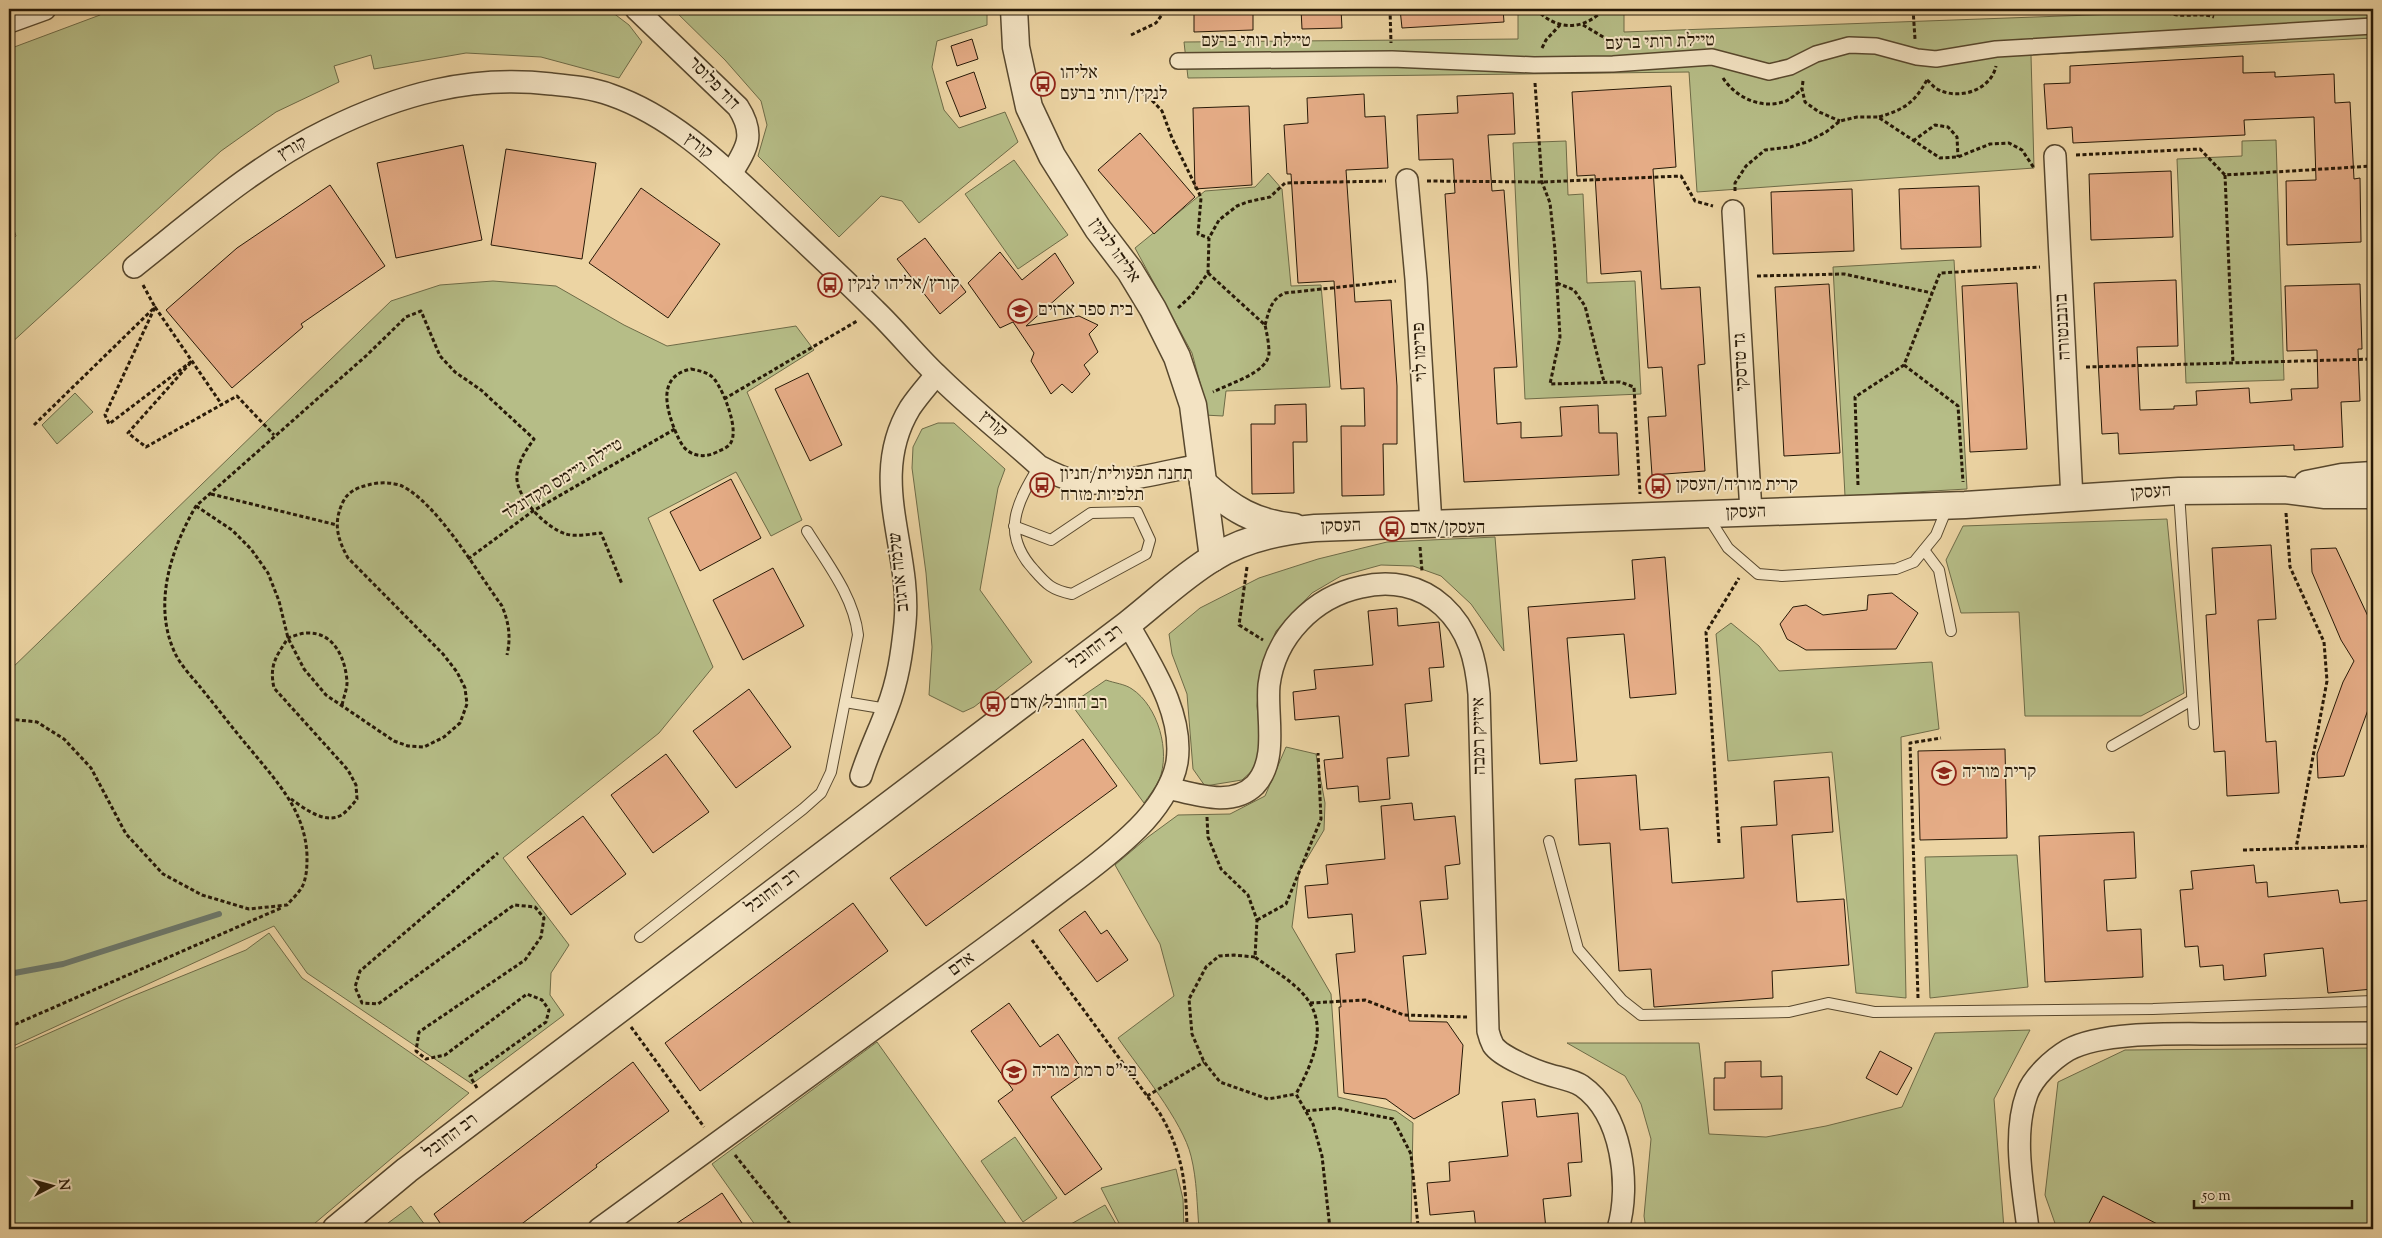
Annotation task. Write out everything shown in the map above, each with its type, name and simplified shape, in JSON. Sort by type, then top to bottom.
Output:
[{"type":"street","points":[[9,22],[45,9]]},
{"type":"street","name":"דוד פלוסר","points":[[636,9],[725,94],[744,116],[748,126],[749,140],[744,153],[731,174]]},
{"type":"street","name":"אליהו לנקין","points":[[1014,9],[1016,47],[1029,108],[1052,156],[1098,229],[1130,270],[1153,309],[1177,357],[1193,405],[1213,558]]},
{"type":"street","name":"טיילת רותי ברעם","points":[[1178,61],[1392,59],[1534,65],[1612,64],[1712,57],[1769,72],[1790,67],[1807,58],[1849,45],[1876,46],[1936,59],[1996,49],[2373,26]]},
{"type":"street","name":"קורץ","points":[[134,266],[244,180],[326,130],[362,114],[408,96],[446,86],[524,81],[573,86],[611,95],[675,129],[731,174],[876,310],[936,375],[1039,466],[1056,475],[1076,482],[1105,483],[1201,474]]},
{"type":"street","name":"בונבנטורה","points":[[2055,156],[2072,499]]},
{"type":"street","name":"פרימו לוי","points":[[1407,180],[1416,279],[1425,524]]},
{"type":"street","name":"גד טדסקי","points":[[1734,211],[1751,512]]},
{"type":"street","name":"שלמה ארגוב","points":[[861,776],[870,746],[887,709],[900,664],[905,620],[903,564],[890,488],[892,451],[911,407],[936,375]]},
{"type":"street","points":[[1201,474],[1224,502],[1262,522],[1281,526],[1315,528]]},
{"type":"street","name":"העסקן","points":[[2284,490],[2317,481],[2373,475]]},
{"type":"street","name":"העסקן","points":[[1213,558],[1251,542],[1285,532],[1315,528],[1956,505],[2179,491],[2284,490],[2325,495],[2373,495]]},
{"type":"street","name":"רב החובל","points":[[336,1229],[407,1170],[1213,558]]},
{"type":"street","name":"אייזיק רמבה","points":[[1168,788],[1206,797],[1222,798],[1238,795],[1254,786],[1264,772],[1268,752],[1269,686],[1273,666],[1280,650],[1296,625],[1310,609],[1348,589],[1377,583],[1398,584],[1424,593],[1434,598],[1448,611],[1461,627],[1471,647],[1477,667],[1480,694],[1488,1031],[1494,1046],[1530,1068],[1581,1085],[1597,1099],[1610,1119],[1619,1144],[1622,1169],[1621,1219],[1618,1229]]},
{"type":"street","name":"אדם","points":[[599,1229],[1019,923],[1114,850],[1140,826],[1168,788],[1177,763],[1177,736],[1173,715],[1151,666],[1128,624]]},
{"type":"street","points":[[2028,1229],[2023,1190],[2020,1129],[2027,1093],[2044,1069],[2068,1050],[2093,1042],[2137,1034],[2373,1033]]},
{"type":"lane","points":[[1014,526],[1051,540],[1091,513],[1137,512],[1150,540],[1146,554],[1072,594],[1052,589],[1032,569],[1016,546],[1014,526],[1020,499],[1039,466]]},
{"type":"lane","points":[[2179,491],[2194,724]]},
{"type":"lane","points":[[1706,514],[1728,548],[1758,574],[1782,576],[1896,569],[1914,562],[1936,535],[1956,505]]},
{"type":"lane","points":[[640,936],[821,793],[831,772],[858,635],[856,622],[847,598],[807,531]]},
{"type":"lane","points":[[1924,550],[1939,570],[1951,631]]},
{"type":"lane","points":[[2112,746],[2192,700]]},
{"type":"lane","points":[[845,702],[887,709]]},
{"type":"lane","points":[[1549,841],[1578,949],[1622,1000],[1641,1014],[1789,1012],[1828,1003],[1874,1012],[1918,1012],[2153,1009],[2373,1001]]},
{"type":"path","points":[[1131,35],[1156,23],[1166,9]]},
{"type":"path","points":[[1390,9],[1392,59]]},
{"type":"path","points":[[1536,9],[1547,20],[1560,25],[1582,25],[1596,18],[1604,9]]},
{"type":"path","points":[[1913,9],[1927,80],[1938,90],[1954,94],[1973,92],[1987,83],[1996,69],[1996,49]]},
{"type":"path","points":[[1560,25],[1546,40],[1534,65],[1542,182],[1550,203],[1560,337],[1550,384],[1620,382],[1634,387],[1641,517]]},
{"type":"path","points":[[1582,25],[1605,38],[1612,64]]},
{"type":"path","points":[[1712,57],[1734,92],[1749,100],[1770,104],[1787,101],[1802,89]]},
{"type":"path","points":[[1807,58],[1802,89],[1805,102],[1819,112],[1840,121],[1878,117],[1902,110],[1918,97],[1927,80]]},
{"type":"path","points":[[1135,93],[1147,95],[1162,111],[1172,138],[1201,198],[1198,234],[1209,238]]},
{"type":"path","points":[[1878,117],[1940,158],[1958,157],[1990,144],[2009,143],[2022,150],[2039,176],[2057,183]]},
{"type":"path","points":[[1734,211],[1735,183],[1746,166],[1765,150],[1790,147],[1808,142],[1826,132],[1840,121]]},
{"type":"path","points":[[1913,141],[1935,125],[1948,127],[1957,138],[1958,157]]},
{"type":"path","points":[[2055,156],[2200,149],[2225,175],[2232,363]]},
{"type":"path","points":[[2225,175],[2373,166]]},
{"type":"path","points":[[134,266],[155,308],[222,404]]},
{"type":"path","points":[[1859,508],[1855,397],[1904,364],[1940,272],[2035,268]]},
{"type":"path","points":[[1208,273],[1265,325]]},
{"type":"path","points":[[1760,276],[1844,274],[1932,293]]},
{"type":"path","points":[[1193,405],[1214,391],[1256,372],[1266,364],[1269,354],[1265,325],[1277,296],[1285,292],[1416,279]]},
{"type":"path","points":[[1557,283],[1574,290],[1585,306],[1604,382]]},
{"type":"path","points":[[155,308],[105,415],[110,424],[192,361]]},
{"type":"path","points":[[34,425],[155,308]]},
{"type":"path","points":[[724,398],[876,310]]},
{"type":"path","points":[[9,1027],[286,905],[303,887],[307,871],[306,845],[302,824],[290,798],[189,674],[174,652],[166,619],[165,593],[171,560],[183,527],[196,506],[274,435],[367,355],[406,317],[420,311],[432,340],[445,361],[455,372],[481,390],[534,439],[522,458],[517,476],[522,493],[533,511],[551,527],[568,535],[601,533],[622,584]]},
{"type":"path","points":[[2066,368],[2373,359]]},
{"type":"path","points":[[192,361],[128,433],[146,447],[237,396],[274,435]]},
{"type":"path","points":[[1904,364],[1958,406],[1956,505]]},
{"type":"path","points":[[691,369],[705,372],[715,379],[724,398],[733,423],[734,435],[729,446],[714,453],[700,456],[687,450],[668,411],[666,394],[671,381],[680,372],[691,369]]},
{"type":"path","name":"טיילת ג׳יימס מקדונלד","points":[[468,559],[533,511],[675,428]]},
{"type":"path","points":[[196,506],[232,530],[251,549],[268,573],[279,601],[288,638],[304,669],[326,695],[394,741],[408,746],[424,747],[444,737],[460,723],[467,704],[466,688],[457,672],[443,654],[348,558],[338,541],[336,525],[342,502],[353,488],[377,482],[400,485],[420,497],[436,515],[502,606],[508,621],[510,640],[507,655]]},
{"type":"path","points":[[2284,490],[2290,567],[2324,642],[2326,681],[2296,848]]},
{"type":"path","points":[[211,494],[336,525]]},
{"type":"path","points":[[1424,593],[1425,524]]},
{"type":"path","points":[[1251,542],[1239,625],[1280,650]]},
{"type":"path","points":[[1719,843],[1706,632],[1747,565]]},
{"type":"path","points":[[290,798],[311,812],[324,817],[342,816],[357,800],[356,785],[348,770],[274,688],[271,675],[273,662],[288,638],[308,633],[324,637],[338,647],[345,667],[347,685],[342,706]]},
{"type":"path","points":[[9,719],[37,722],[64,739],[91,768],[126,834],[163,874],[202,895],[249,909],[286,905]]},
{"type":"path","points":[[1918,1012],[1910,743],[1941,738]]},
{"type":"path","points":[[1257,920],[1286,904],[1321,818],[1318,753]]},
{"type":"path","points":[[1206,797],[1208,837],[1221,869],[1248,895],[1257,920],[1255,957]]},
{"type":"path","points":[[2243,850],[2373,846]]},
{"type":"path","points":[[490,1107],[470,1076],[546,1022],[549,1010],[542,1000],[527,994],[445,1055],[426,1059],[416,1051],[419,1032],[524,960],[541,937],[544,918],[535,907],[514,904],[378,1004],[362,1003],[355,987],[360,971],[498,853]]},
{"type":"path","points":[[1019,923],[1171,1131],[1182,1164],[1186,1191],[1187,1229]]},
{"type":"path","points":[[1219,956],[1255,957],[1296,986],[1310,1002],[1317,1023],[1317,1047],[1296,1094],[1268,1100],[1242,1092],[1220,1082],[1204,1062],[1192,1034],[1189,1000],[1206,967],[1219,956]]},
{"type":"path","points":[[1310,1002],[1364,1000],[1404,1015],[1487,1018]]},
{"type":"path","points":[[619,1009],[719,1142],[794,1229]]},
{"type":"path","points":[[1147,1096],[1204,1062]]},
{"type":"path","points":[[1296,1094],[1314,1124],[1322,1156],[1330,1229]]},
{"type":"path","points":[[1306,1111],[1336,1108],[1393,1119],[1411,1154],[1418,1226],[1424,1229]]},
{"type":"green space","points":[[107,9],[608,9],[629,25],[642,42],[619,78],[541,57],[466,53],[374,69],[371,55],[334,66],[339,82],[276,112],[221,151],[9,345],[9,243],[16,236],[9,215],[9,49],[100,15]]},
{"type":"green space","points":[[673,9],[987,9],[987,25],[937,41],[932,67],[944,110],[959,128],[1005,112],[1018,142],[919,223],[902,201],[881,196],[839,237],[758,156],[767,125],[761,101],[725,60]]},
{"type":"green space","points":[[1518,9],[1624,9],[1624,32],[2118,14],[2118,9],[2373,9],[2373,38],[2031,55],[2034,168],[1697,192],[1689,72],[1188,78],[1184,42],[1518,39]]},
{"type":"green space","points":[[2276,140],[2284,380],[2186,383],[2177,159],[2242,156],[2242,141]]},
{"type":"green space","points":[[1566,141],[1568,195],[1583,194],[1587,283],[1635,281],[1641,394],[1525,399],[1513,143]]},
{"type":"green space","points":[[1014,160],[1068,235],[1018,269],[965,194]]},
{"type":"green space","points":[[1268,173],[1282,189],[1291,286],[1321,285],[1330,387],[1226,391],[1223,416],[1204,415],[1202,390],[1192,353],[1135,248],[1205,191],[1255,187]]},
{"type":"green space","points":[[1954,260],[1967,489],[1845,496],[1833,267]]},
{"type":"green space","points":[[493,281],[556,286],[624,325],[667,346],[796,326],[814,350],[747,392],[802,520],[771,536],[736,472],[648,518],[713,667],[659,733],[503,858],[569,945],[551,973],[550,995],[564,1015],[472,1084],[307,973],[274,926],[9,1048],[9,671],[391,301],[440,285]]},
{"type":"green space","points":[[75,393],[93,412],[57,444],[42,425]]},
{"type":"green space","points":[[938,423],[954,423],[1005,469],[998,488],[980,590],[1032,662],[974,707],[963,712],[929,695],[932,647],[926,573],[912,468],[913,447],[922,429]]},
{"type":"green space","points":[[2167,519],[2184,693],[2141,716],[2025,716],[2019,612],[1961,613],[1946,560],[1963,526]]},
{"type":"green space","points":[[1495,537],[1504,651],[1471,604],[1441,576],[1413,566],[1381,565],[1341,576],[1312,593],[1276,631],[1260,671],[1257,706],[1261,749],[1254,769],[1242,780],[1205,786],[1193,769],[1187,694],[1172,654],[1169,634],[1200,608],[1259,578],[1318,559],[1387,542]]},
{"type":"green space","points":[[1731,623],[1759,646],[1779,671],[1932,662],[1939,729],[1901,737],[1906,998],[1856,993],[1832,752],[1728,761],[1716,634]]},
{"type":"green space","points":[[1106,680],[1129,687],[1141,697],[1149,706],[1160,730],[1164,756],[1162,769],[1159,780],[1144,803],[1071,704]]},
{"type":"green space","points":[[1286,747],[1316,754],[1325,803],[1324,830],[1299,872],[1292,927],[1331,994],[1338,1097],[1396,1111],[1413,1123],[1411,1229],[1199,1229],[1194,1174],[1186,1142],[1170,1112],[1118,1038],[1174,996],[1160,944],[1115,865],[1178,815],[1230,814],[1265,796]]},
{"type":"green space","points":[[2017,855],[2028,987],[1930,998],[1925,857]]},
{"type":"green space","points":[[269,933],[302,978],[469,1093],[308,1229],[9,1229],[9,1051],[123,1000],[246,950]]},
{"type":"green space","points":[[2030,1030],[1994,1099],[2004,1229],[1646,1229],[1644,1216],[1651,1139],[1641,1104],[1625,1076],[1567,1043],[1699,1043],[1709,1134],[1766,1137],[1826,1126],[1902,1107],[1935,1033]]},
{"type":"green space","points":[[877,1042],[1010,1229],[758,1229],[712,1164]]},
{"type":"green space","points":[[2373,1048],[2373,1229],[2057,1229],[2045,1195],[2058,1082],[2125,1050]]},
{"type":"green space","points":[[1015,1137],[1057,1198],[1023,1222],[981,1161]]},
{"type":"green space","points":[[1176,1169],[1183,1199],[1184,1229],[1122,1229],[1101,1188]]},
{"type":"green space","points":[[1105,1205],[1119,1229],[1062,1229]]},
{"type":"green space","points":[[411,1206],[428,1229],[380,1229]]},
{"type":"building","points":[[1194,9],[1253,9],[1253,30],[1194,32]]},
{"type":"building","points":[[1301,9],[1341,9],[1342,28],[1302,29]]},
{"type":"building","points":[[1400,9],[1503,9],[1504,22],[1402,28]]},
{"type":"building","points":[[972,39],[978,59],[957,66],[951,46]]},
{"type":"building","points":[[2243,56],[2243,73],[2275,72],[2275,77],[2334,74],[2335,103],[2350,102],[2354,179],[2360,178],[2361,242],[2287,245],[2286,181],[2316,180],[2314,117],[2244,120],[2245,135],[2073,143],[2072,127],[2047,129],[2044,84],[2070,83],[2070,66]]},
{"type":"building","points":[[974,72],[986,108],[960,117],[946,82]]},
{"type":"building","points":[[1671,86],[1676,167],[1653,169],[1661,289],[1700,287],[1705,364],[1698,365],[1705,471],[1652,475],[1648,417],[1666,416],[1662,367],[1648,368],[1641,271],[1601,274],[1595,175],[1577,176],[1572,92]]},
{"type":"building","points":[[1513,93],[1515,134],[1488,135],[1492,191],[1504,190],[1517,367],[1494,368],[1497,424],[1521,422],[1521,438],[1562,436],[1560,407],[1598,405],[1599,433],[1617,433],[1619,475],[1464,482],[1445,194],[1455,193],[1453,159],[1419,160],[1417,115],[1458,113],[1457,96]]},
{"type":"building","points":[[1364,94],[1365,117],[1385,116],[1388,168],[1346,170],[1355,302],[1391,300],[1397,386],[1397,444],[1383,444],[1384,495],[1342,496],[1341,426],[1365,426],[1364,388],[1341,389],[1334,281],[1298,283],[1291,174],[1287,174],[1284,125],[1308,123],[1307,98]]},
{"type":"building","points":[[1249,106],[1252,185],[1195,189],[1193,108]]},
{"type":"building","points":[[1140,133],[1195,197],[1154,234],[1098,170]]},
{"type":"building","points":[[463,145],[482,240],[396,258],[377,163]]},
{"type":"building","points":[[506,149],[596,163],[582,259],[491,245]]},
{"type":"building","points":[[2171,171],[2173,237],[2091,240],[2089,174]]},
{"type":"building","points":[[330,185],[385,266],[301,324],[303,327],[232,388],[166,310],[237,248]]},
{"type":"building","points":[[1979,186],[1981,247],[1901,249],[1899,189]]},
{"type":"building","points":[[641,188],[720,244],[668,318],[589,263]]},
{"type":"building","points":[[1852,189],[1854,251],[1773,254],[1771,192]]},
{"type":"building","points":[[925,238],[966,292],[940,314],[897,259]]},
{"type":"building","name":"בית ספר ארזים","points":[[1000,252],[1022,280],[1055,253],[1074,283],[1026,326],[1079,316],[1098,325],[1089,334],[1098,352],[1084,365],[1090,374],[1072,393],[1062,384],[1051,394],[1031,361],[1034,353],[1013,322],[1000,328],[968,283]]},
{"type":"building","points":[[2176,280],[2178,346],[2137,347],[2140,410],[2174,409],[2174,406],[2197,405],[2196,391],[2249,388],[2250,403],[2292,400],[2291,389],[2318,388],[2317,350],[2287,351],[2285,286],[2360,284],[2362,349],[2358,349],[2360,401],[2341,402],[2343,447],[2294,450],[2294,445],[2119,454],[2118,433],[2102,434],[2094,283]]},
{"type":"building","points":[[2017,283],[2027,449],[1970,452],[1962,286]]},
{"type":"building","points":[[1829,284],[1840,453],[1784,456],[1775,287]]},
{"type":"building","points":[[808,373],[842,445],[810,461],[775,389]]},
{"type":"building","points":[[1306,404],[1307,442],[1293,442],[1294,493],[1252,494],[1251,424],[1275,424],[1275,405]]},
{"type":"building","points":[[731,479],[761,538],[700,571],[670,512]]},
{"type":"building","points":[[2271,545],[2276,619],[2258,620],[2266,742],[2276,741],[2279,793],[2227,796],[2225,751],[2214,752],[2206,615],[2216,614],[2212,548]]},
{"type":"building","points":[[2336,548],[2373,627],[2373,696],[2344,776],[2318,778],[2317,754],[2343,682],[2354,661],[2341,640],[2312,572],[2311,549]]},
{"type":"building","points":[[1665,557],[1676,694],[1630,698],[1624,634],[1567,638],[1577,761],[1540,764],[1528,607],[1635,599],[1632,560]]},
{"type":"building","points":[[773,568],[804,626],[743,660],[713,600]]},
{"type":"building","points":[[1892,593],[1918,613],[1896,649],[1806,650],[1787,639],[1780,624],[1793,607],[1806,605],[1823,615],[1867,610],[1868,595]]},
{"type":"building","points":[[1397,608],[1398,626],[1439,622],[1444,667],[1429,668],[1432,701],[1405,704],[1409,756],[1387,758],[1390,799],[1359,802],[1358,786],[1327,789],[1324,760],[1343,758],[1339,716],[1295,720],[1293,692],[1316,689],[1314,670],[1373,665],[1368,611]]},
{"type":"building","points":[[749,689],[791,747],[736,788],[693,731]]},
{"type":"building","points":[[1083,739],[1117,786],[926,926],[890,878]]},
{"type":"building","points":[[2005,749],[2007,838],[1920,840],[1918,751]]},
{"type":"building","points":[[666,754],[709,812],[653,853],[611,795]]},
{"type":"building","points":[[1636,775],[1640,830],[1668,828],[1672,883],[1744,878],[1741,827],[1777,825],[1774,781],[1829,777],[1833,832],[1792,835],[1797,902],[1844,899],[1849,965],[1772,971],[1773,998],[1654,1007],[1651,969],[1619,971],[1610,843],[1579,845],[1575,779]]},
{"type":"building","points":[[1412,803],[1414,820],[1455,816],[1460,864],[1445,866],[1448,899],[1420,901],[1426,954],[1403,956],[1409,1021],[1447,1022],[1463,1045],[1459,1094],[1414,1119],[1386,1099],[1344,1093],[1339,1007],[1341,1007],[1336,954],[1355,952],[1352,914],[1308,918],[1305,886],[1328,884],[1326,865],[1385,859],[1381,806]]},
{"type":"building","points":[[583,816],[626,874],[571,915],[527,857]]},
{"type":"building","points":[[2134,832],[2136,878],[2104,880],[2107,931],[2141,929],[2143,977],[2045,982],[2039,836]]},
{"type":"building","points":[[2254,865],[2256,883],[2267,882],[2268,897],[2338,890],[2340,903],[2373,900],[2373,989],[2328,993],[2323,948],[2264,954],[2266,976],[2224,980],[2223,965],[2200,967],[2198,946],[2185,947],[2180,890],[2193,889],[2191,871]]},
{"type":"building","points":[[853,903],[888,951],[700,1091],[665,1043]]},
{"type":"building","points":[[1085,911],[1101,934],[1107,930],[1128,960],[1097,982],[1059,930]]},
{"type":"building","points":[[1009,1003],[1040,1047],[1058,1034],[1085,1073],[1051,1097],[1102,1169],[1065,1195],[998,1101],[1013,1090],[971,1031]]},
{"type":"building","points":[[1880,1051],[1912,1068],[1897,1095],[1866,1078]]},
{"type":"building","points":[[1761,1061],[1761,1077],[1782,1076],[1782,1109],[1714,1110],[1714,1078],[1725,1078],[1725,1062]]},
{"type":"building","points":[[633,1062],[669,1111],[596,1165],[597,1167],[515,1229],[444,1229],[434,1214]]},
{"type":"building","points":[[1535,1099],[1537,1117],[1578,1113],[1582,1162],[1568,1163],[1571,1196],[1543,1199],[1546,1229],[1476,1229],[1474,1211],[1430,1215],[1427,1183],[1450,1181],[1449,1162],[1508,1156],[1502,1102]]},
{"type":"building","points":[[722,1193],[746,1229],[668,1229],[706,1204]]},
{"type":"building","points":[[2103,1196],[2167,1229],[2086,1229]]},
{"type":"waterway","points":[[9,974],[63,964],[219,914]]},
{"type":"place","name":"אליהו לנקין/רותי ברעם","points":[[1043,84]]},
{"type":"place","name":"קורץ/אליהו לנקין","points":[[830,285]]},
{"type":"place","name":"בית ספר ארזים","points":[[1020,311]]},
{"type":"place","name":"תחנה תפעולית/חניון תלפיות מזרח","points":[[1042,485]]},
{"type":"place","name":"קרית מוריה/העסקן","points":[[1658,486]]},
{"type":"place","name":"העסקן/אדם","points":[[1392,529]]},
{"type":"place","name":"רב החובל/אדם","points":[[993,704]]},
{"type":"place","name":"קרית מוריה","points":[[1944,773]]},
{"type":"place","name":"בי\"ס רמת מוריה","points":[[1014,1072]]}]
